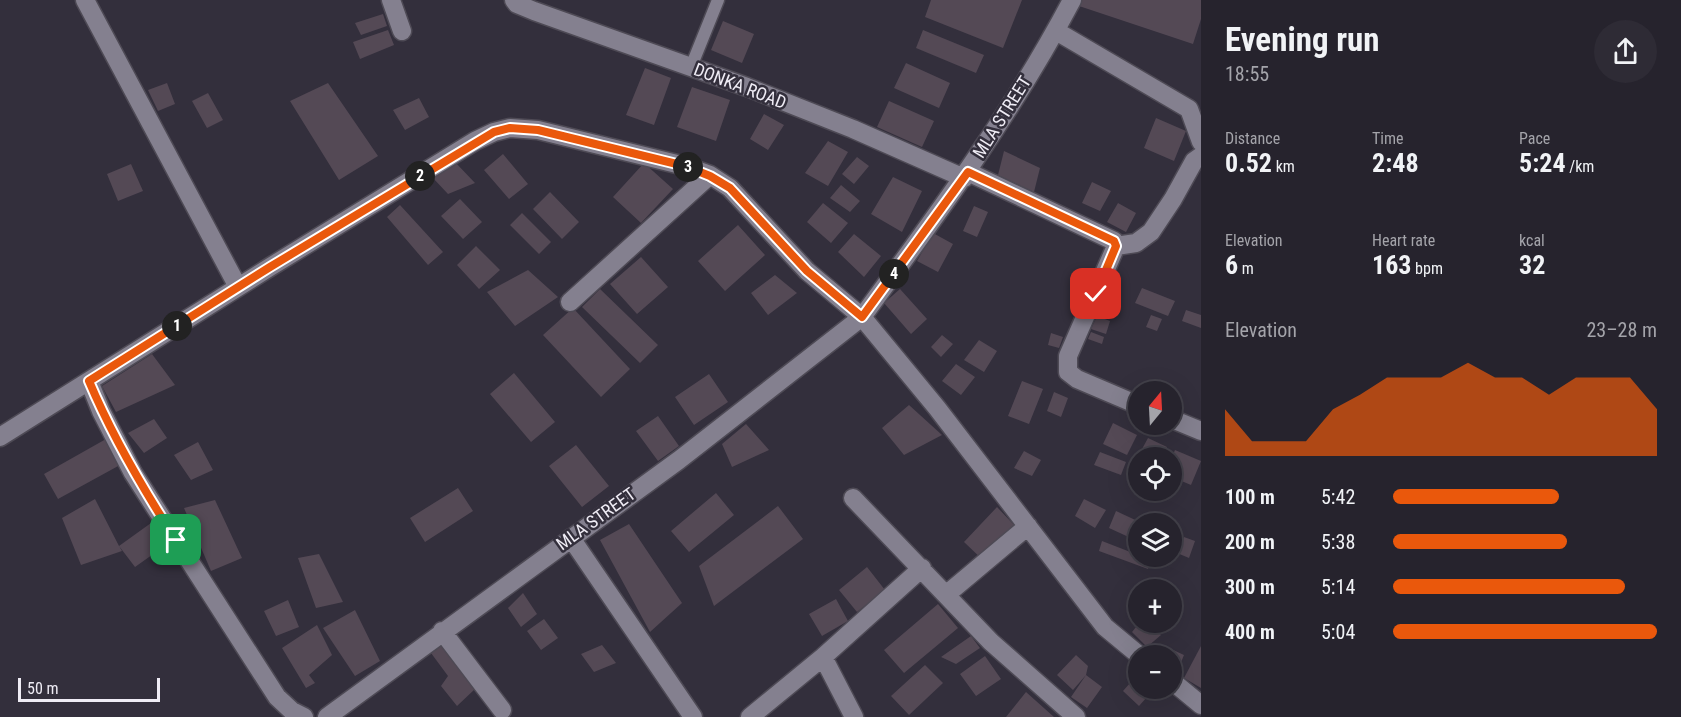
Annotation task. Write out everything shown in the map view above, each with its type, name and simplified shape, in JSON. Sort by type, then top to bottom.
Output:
[{"type":"street","points":[[85,0],[238,287]]},
{"type":"street","points":[[391,0],[402,31]]},
{"type":"street","name":"DONKA ROAD","points":[[514,0],[534,11],[691,67],[966,175],[1108,236],[1116,246]]},
{"type":"street","name":"MLA STREET","points":[[327,717],[679,460],[862,317],[966,175],[1056,31],[1072,0]]},
{"type":"street","points":[[1056,31],[1190,109],[1201,142]]},
{"type":"street","points":[[0,437],[238,287],[494,132],[510,128],[538,130],[685,166],[710,176],[730,188],[807,271],[862,317],[938,408],[1105,627],[1128,646]]},
{"type":"street","points":[[1128,401],[1077,379],[1068,372],[1068,356],[1116,246],[1136,243],[1151,232],[1194,161],[1201,156]]},
{"type":"street","points":[[570,302],[710,176]]},
{"type":"street","points":[[89,381],[101,411],[152,502],[277,697],[292,711],[304,717]]},
{"type":"street","points":[[1182,423],[1201,431]]},
{"type":"street","points":[[853,498],[991,642],[1076,717]]},
{"type":"street","points":[[947,594],[1028,526]]},
{"type":"street","points":[[571,538],[693,717]]},
{"type":"street","points":[[750,717],[823,657],[921,568]]},
{"type":"street","points":[[442,631],[502,710]]},
{"type":"street","points":[[823,657],[854,717]]},
{"type":"street","points":[[1182,690],[1201,707],[1194,717]]},
{"type":"lane","points":[[691,67],[718,0]]},
{"type":"building","points":[[931,0],[1022,0],[1003,48],[925,17]]},
{"type":"building","points":[[1078,0],[1201,0],[1201,19],[1193,44],[1076,5]]},
{"type":"building","points":[[383,14],[387,26],[361,35],[355,23]]},
{"type":"building","points":[[723,21],[754,34],[742,63],[711,50]]},
{"type":"building","points":[[388,30],[394,45],[360,59],[353,42]]},
{"type":"building","points":[[923,30],[984,55],[976,73],[916,48]]},
{"type":"building","points":[[906,63],[950,83],[939,108],[894,88]]},
{"type":"building","points":[[645,68],[671,78],[654,125],[626,115]]},
{"type":"building","points":[[167,83],[175,104],[158,111],[148,90]]},
{"type":"building","points":[[328,83],[378,156],[339,180],[290,101]]},
{"type":"building","points":[[692,87],[730,100],[716,141],[677,127]]},
{"type":"building","points":[[208,93],[223,120],[207,128],[192,101]]},
{"type":"building","points":[[419,98],[429,117],[405,130],[393,110]]},
{"type":"building","points":[[889,101],[934,121],[922,147],[877,127]]},
{"type":"building","points":[[764,114],[784,125],[768,150],[750,139]]},
{"type":"building","points":[[1156,118],[1186,131],[1174,161],[1144,148]]},
{"type":"building","points":[[828,141],[848,152],[828,186],[805,173]]},
{"type":"building","points":[[1004,151],[1040,168],[1034,192],[998,175]]},
{"type":"building","points":[[503,154],[528,184],[509,199],[484,170]]},
{"type":"building","points":[[857,157],[869,166],[854,184],[842,174]]},
{"type":"building","points":[[455,162],[475,183],[448,194],[432,177]]},
{"type":"building","points":[[644,163],[673,189],[641,223],[613,197]]},
{"type":"building","points":[[131,164],[143,191],[118,201],[107,174]]},
{"type":"building","points":[[893,177],[922,191],[902,232],[871,214]]},
{"type":"building","points":[[1092,182],[1111,191],[1100,211],[1082,203]]},
{"type":"building","points":[[841,185],[860,201],[850,212],[830,198]]},
{"type":"building","points":[[550,192],[579,222],[562,239],[533,209]]},
{"type":"building","points":[[460,199],[482,222],[463,239],[441,216]]},
{"type":"building","points":[[823,203],[848,223],[831,243],[807,222]]},
{"type":"building","points":[[1118,203],[1136,213],[1126,232],[1107,222]]},
{"type":"building","points":[[400,205],[443,252],[428,265],[387,217]]},
{"type":"building","points":[[974,206],[988,212],[977,237],[963,231]]},
{"type":"building","points":[[522,213],[551,242],[539,254],[510,225]]},
{"type":"building","points":[[738,225],[765,255],[725,291],[698,261]]},
{"type":"building","points":[[933,233],[953,244],[938,272],[917,261]]},
{"type":"building","points":[[854,234],[881,256],[864,277],[838,252]]},
{"type":"building","points":[[476,246],[500,270],[479,289],[457,265]]},
{"type":"building","points":[[641,257],[668,287],[637,314],[610,284]]},
{"type":"building","points":[[528,270],[558,297],[515,326],[487,292]]},
{"type":"building","points":[[775,275],[797,293],[768,315],[751,293]]},
{"type":"building","points":[[1142,288],[1175,301],[1168,316],[1135,303]]},
{"type":"building","points":[[600,289],[658,345],[640,363],[582,307]]},
{"type":"building","points":[[900,289],[927,319],[911,334],[884,303]]},
{"type":"building","points":[[573,308],[630,369],[601,397],[543,335]]},
{"type":"building","points":[[1186,310],[1201,315],[1201,328],[1182,321]]},
{"type":"building","points":[[1151,315],[1162,319],[1157,331],[1146,327]]},
{"type":"building","points":[[1097,316],[1110,321],[1106,334],[1091,329]]},
{"type":"building","points":[[1091,332],[1104,337],[1102,344],[1088,339]]},
{"type":"building","points":[[1051,333],[1063,337],[1059,348],[1048,345]]},
{"type":"building","points":[[942,335],[953,344],[941,357],[931,347]]},
{"type":"building","points":[[979,340],[997,351],[984,372],[964,360]]},
{"type":"building","points":[[152,354],[175,385],[116,412],[102,386]]},
{"type":"building","points":[[956,364],[975,377],[961,395],[942,381]]},
{"type":"building","points":[[514,373],[555,422],[531,442],[490,394]]},
{"type":"building","points":[[709,374],[728,402],[694,425],[675,397]]},
{"type":"building","points":[[1022,381],[1043,389],[1029,424],[1008,416]]},
{"type":"building","points":[[1054,392],[1068,398],[1061,417],[1047,411]]},
{"type":"building","points":[[909,405],[942,435],[904,455],[882,428]]},
{"type":"building","points":[[658,416],[679,446],[658,461],[636,431]]},
{"type":"building","points":[[154,419],[167,438],[144,453],[128,433]]},
{"type":"building","points":[[1113,423],[1128,430],[1128,435],[1137,435],[1131,447],[1128,447],[1127,455],[1103,444]]},
{"type":"building","points":[[746,424],[769,450],[732,467],[722,444]]},
{"type":"building","points":[[1148,438],[1167,447],[1143,447]]},
{"type":"building","points":[[106,439],[120,465],[58,499],[44,474]]},
{"type":"building","points":[[198,442],[213,470],[191,480],[174,455]]},
{"type":"building","points":[[576,445],[609,486],[582,507],[549,466]]},
{"type":"building","points":[[1024,451],[1041,460],[1032,476],[1014,468]]},
{"type":"building","points":[[1100,452],[1126,462],[1121,475],[1094,465]]},
{"type":"building","points":[[1182,453],[1201,461],[1191,485],[1182,481]]},
{"type":"building","points":[[458,488],[473,511],[425,542],[410,518]]},
{"type":"building","points":[[716,493],[734,515],[689,552],[671,531]]},
{"type":"building","points":[[95,499],[122,551],[81,565],[62,518]]},
{"type":"building","points":[[1084,499],[1106,510],[1095,528],[1075,516]]},
{"type":"building","points":[[215,500],[242,558],[211,571],[184,508]]},
{"type":"building","points":[[778,506],[803,539],[714,606],[699,566]]},
{"type":"building","points":[[997,507],[1017,528],[985,562],[964,542]]},
{"type":"building","points":[[1116,511],[1128,517],[1128,537],[1109,528]]},
{"type":"building","points":[[151,523],[166,545],[135,567],[119,546]]},
{"type":"building","points":[[629,524],[682,603],[650,632],[600,540]]},
{"type":"building","points":[[1184,537],[1195,541],[1189,558],[1182,555]]},
{"type":"building","points":[[1102,541],[1128,551],[1128,562],[1099,551]]},
{"type":"building","points":[[319,554],[343,602],[316,608],[298,558]]},
{"type":"building","points":[[867,567],[885,590],[857,612],[839,590]]},
{"type":"building","points":[[523,593],[537,614],[521,627],[508,608]]},
{"type":"building","points":[[836,599],[848,621],[822,636],[809,614]]},
{"type":"building","points":[[288,600],[299,627],[276,636],[264,611]]},
{"type":"building","points":[[938,604],[958,628],[904,673],[884,650]]},
{"type":"building","points":[[355,610],[380,661],[355,676],[323,628]]},
{"type":"building","points":[[544,619],[558,638],[541,650],[527,631]]},
{"type":"building","points":[[317,625],[332,655],[309,675],[315,683],[306,688],[282,648]]},
{"type":"building","points":[[1133,633],[1159,633],[1161,635],[1149,645],[1145,645]]},
{"type":"building","points":[[971,636],[980,648],[956,664],[941,657]]},
{"type":"building","points":[[442,644],[475,689],[457,706],[441,686],[448,676],[431,653]]},
{"type":"building","points":[[602,645],[616,663],[594,672],[581,654]]},
{"type":"building","points":[[1201,646],[1201,688],[1184,678]]},
{"type":"building","points":[[1076,655],[1088,666],[1086,675],[1073,690],[1057,675]]},
{"type":"building","points":[[985,656],[1001,679],[976,696],[960,674]]},
{"type":"building","points":[[925,665],[943,683],[909,715],[891,696]]},
{"type":"building","points":[[1086,675],[1102,687],[1087,708],[1071,697]]},
{"type":"building","points":[[1128,685],[1128,696],[1123,691]]},
{"type":"building","points":[[1026,692],[1054,717],[1006,717]]},
{"type":"building","points":[[1132,699],[1145,699],[1139,706]]},
{"type":"route","points":[[176,540],[133,472],[101,411],[89,381],[270,267],[494,132],[510,128],[538,130],[685,166],[710,176],[730,188],[807,271],[862,317],[968,172],[1108,236],[1114,241],[1116,246],[1096,294]]}]
